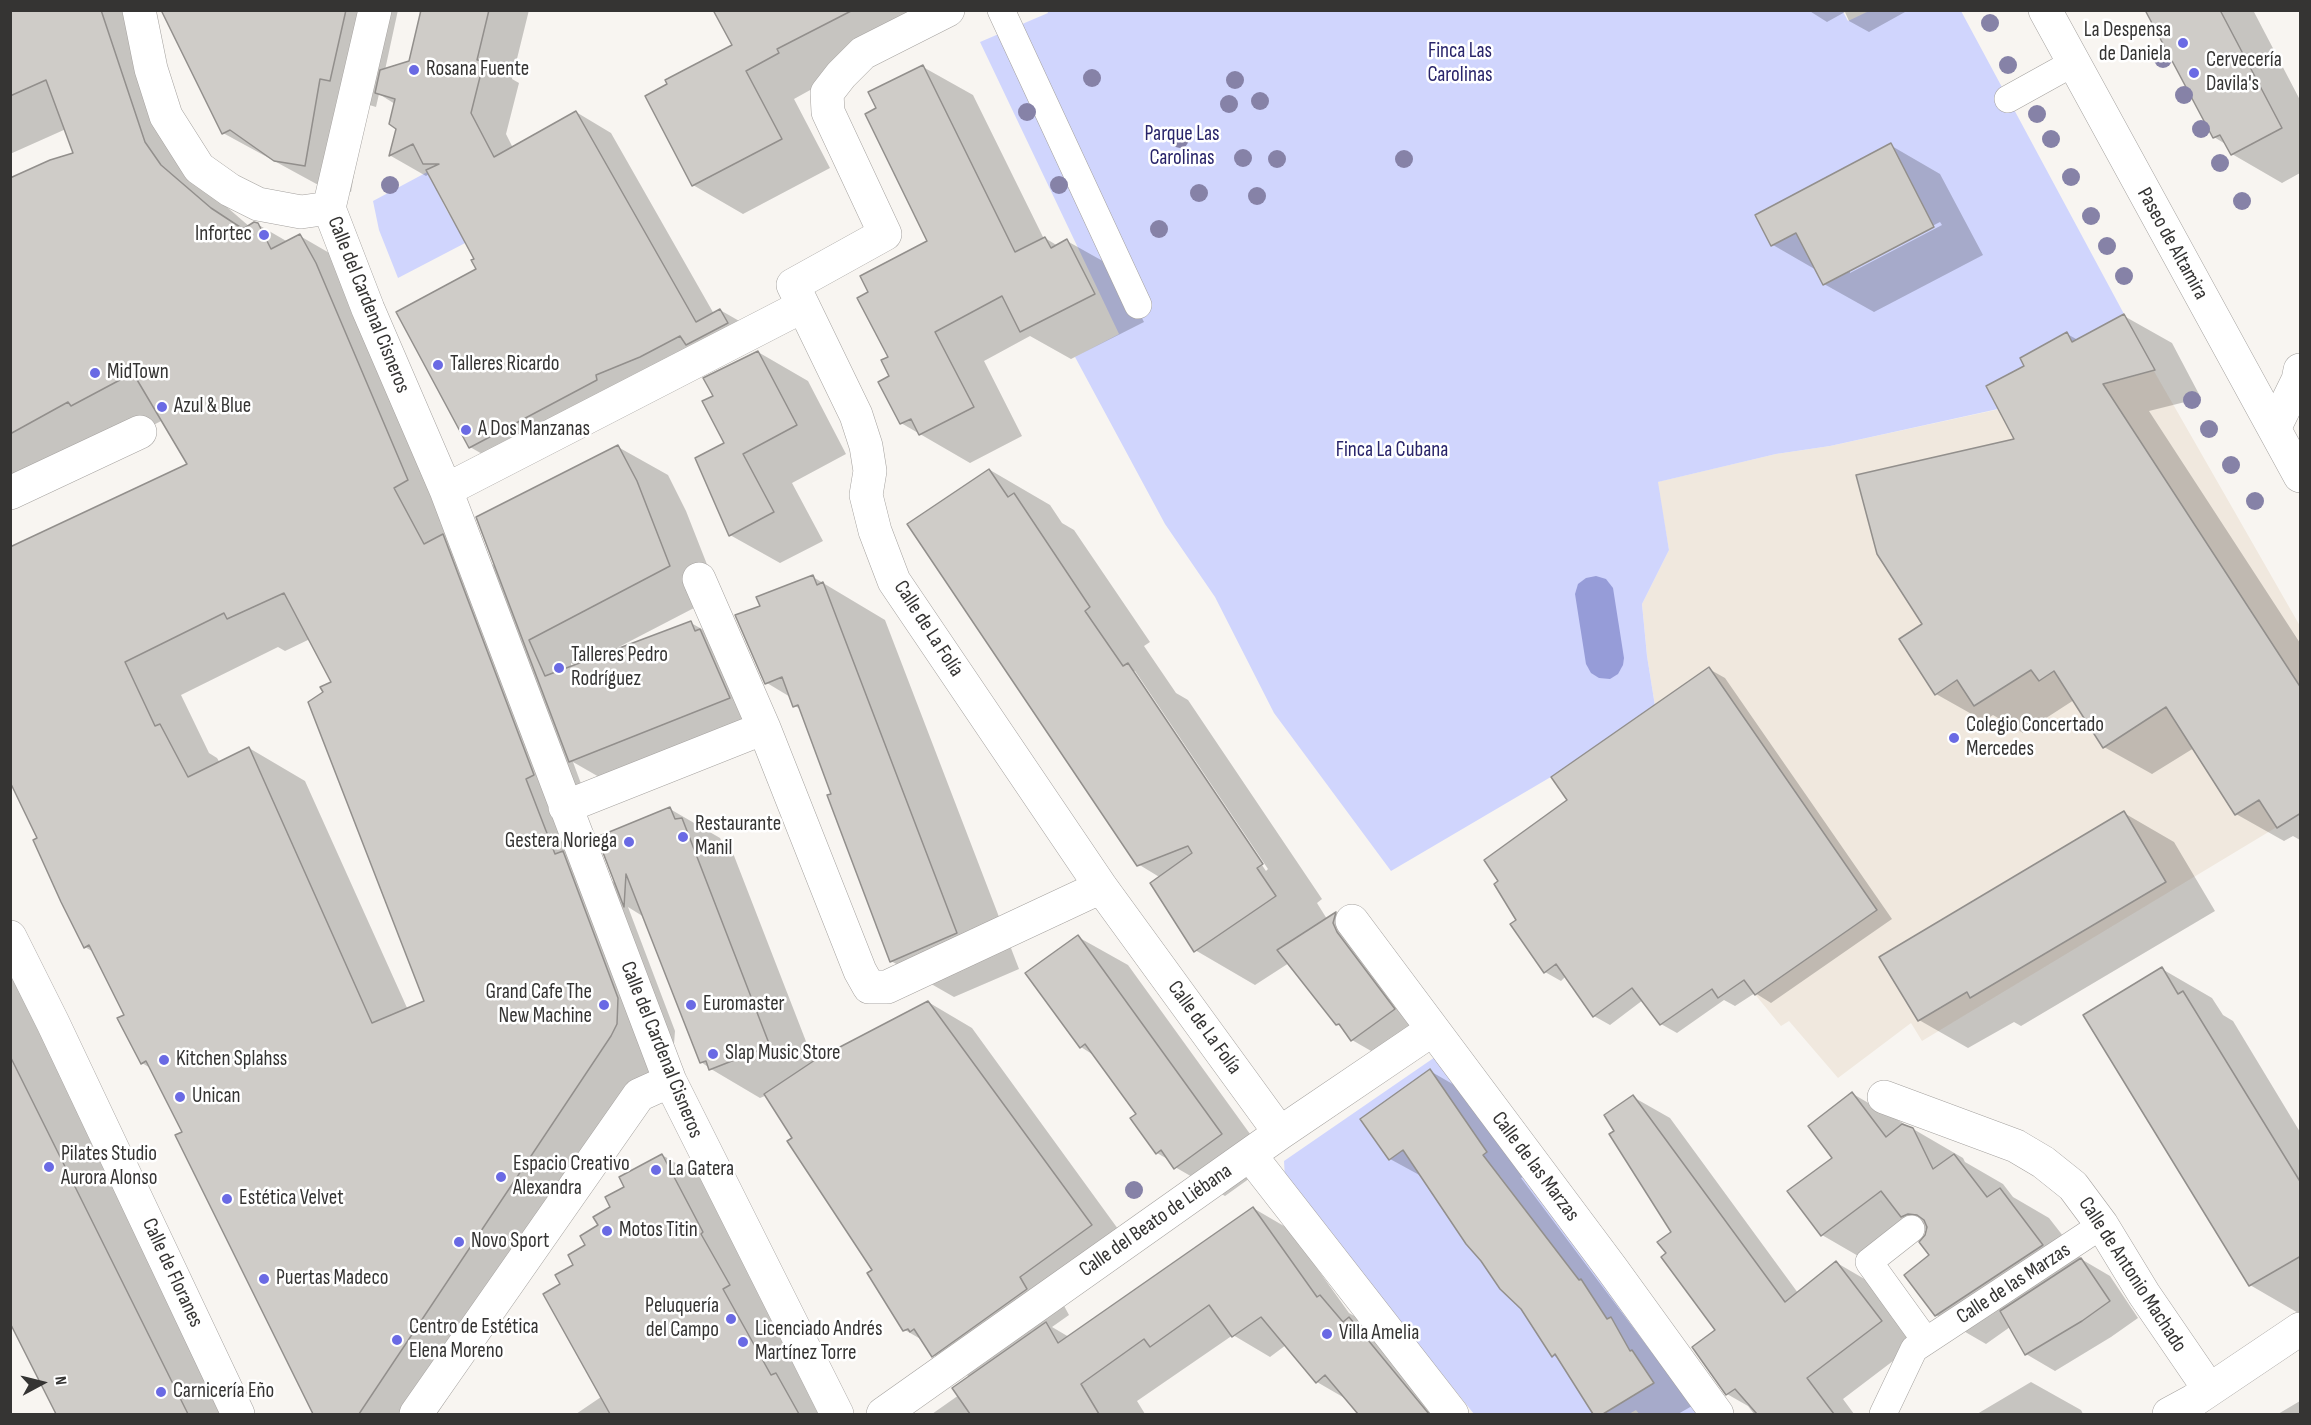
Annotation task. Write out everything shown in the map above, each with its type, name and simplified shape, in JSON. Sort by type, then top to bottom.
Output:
[{"type":"street","points":[[139,10],[151,69],[166,116],[199,168],[230,190],[258,204],[301,212],[329,208]]},
{"type":"street","name":"Calle del Cardenal Cisneros","points":[[375,10],[329,208],[368,309],[446,490],[670,1081],[837,1414]]},
{"type":"street","name":"Calle de La Folía","points":[[948,10],[863,53],[827,93],[828,112],[885,234],[793,285],[856,415],[866,446],[870,471],[866,495],[875,531],[894,581],[1101,887],[1280,1133]]},
{"type":"street","name":"Paseo de Altamira","points":[[2045,10],[2301,477]]},
{"type":"street","points":[[446,490],[803,306]]},
{"type":"street","points":[[2275,427],[2301,370]]},
{"type":"street","points":[[10,493],[140,432]]},
{"type":"street","points":[[699,579],[764,728],[860,971],[869,987],[887,987],[1101,887]]},
{"type":"street","points":[[565,807],[764,728]]},
{"type":"street","name":"Calle de las Marzas","points":[[1352,921],[1718,1414]]},
{"type":"street","name":"Calle de Floranes","points":[[10,937],[238,1414]]},
{"type":"street","name":"Calle del Beato de Liébana","points":[[882,1414],[1280,1133],[1432,1030]]},
{"type":"street","points":[[416,1414],[639,1095],[670,1081]]},
{"type":"street","name":"Calle de Antonio Machado","points":[[1884,1097],[2016,1146],[2043,1162],[2073,1186],[2102,1226],[2170,1333],[2209,1389]]},
{"type":"street","points":[[1250,1155],[1452,1414]]},
{"type":"street","points":[[2169,1414],[2301,1329]]},
{"type":"lane","points":[[1001,10],[1138,304]]},
{"type":"lane","points":[[2008,99],[2073,63]]},
{"type":"lane","name":"Calle de las Marzas","points":[[1883,1414],[1914,1349],[2102,1226]]},
{"type":"lane","points":[[1911,1229],[1869,1262],[1926,1341]]},
{"type":"shaded area","name":"Colegio Concertado Mercedes","points":[[2154,371],[2300,626],[2300,813],[1922,1041],[1911,1023],[1838,1078],[1789,1021],[1781,1026],[1744,981],[1718,998],[1663,919],[1655,706],[1642,604],[1669,550],[1657,482],[1776,454],[1830,446],[2041,400]]},
{"type":"shaded area","points":[[1596,576],[1606,579],[1613,588],[1624,658],[1618,674],[1610,679],[1599,678],[1591,673],[1586,664],[1575,594],[1578,584],[1586,578]]},
{"type":"green space","name":"Finca La Cubana","points":[[1047,10],[1842,10],[1848,21],[1869,11],[1961,11],[2124,314],[2072,342],[2067,333],[2020,358],[2024,366],[1986,386],[1998,409],[1830,446],[1776,454],[1658,482],[1669,550],[1642,604],[1655,706],[1561,771],[1391,871],[1274,713],[1215,597],[1165,524],[1075,357],[1119,334],[980,42],[1048,13]],"holes":[[[1890,144],[1934,227],[1824,285],[1796,233],[1771,246],[1755,215]]]},
{"type":"green space","points":[[431,170],[441,188],[437,191],[446,209],[455,224],[459,222],[469,241],[398,278],[379,230],[373,201]]},
{"type":"green space","points":[[1438,1055],[1700,1414],[1639,1414],[1636,1410],[1629,1414],[1603,1414],[1649,1386],[1615,1332],[1618,1329],[1611,1317],[1607,1319],[1581,1279],[1558,1294],[1541,1340],[1551,1356],[1557,1357],[1593,1414],[1474,1414],[1285,1179],[1284,1161]],"holes":[[[1442,1088],[1487,1152],[1435,1188],[1431,1184],[1427,1186],[1420,1176],[1424,1172],[1406,1148],[1389,1160]],[[1500,1176],[1567,1266],[1502,1291],[1490,1275],[1494,1272],[1466,1244],[1457,1231],[1461,1228],[1450,1213]]]},
{"type":"building","points":[[10,10],[101,10],[145,142],[161,165],[211,208],[243,229],[254,222],[258,223],[271,249],[300,234],[316,263],[408,480],[394,488],[424,544],[443,534],[534,775],[526,779],[555,854],[563,851],[618,998],[617,1024],[611,1036],[359,1414],[313,1414],[175,1135],[182,1132],[146,1061],[141,1064],[117,1018],[124,1015],[89,945],[84,948],[61,902],[33,840],[37,838],[10,782],[10,547],[187,464],[133,373],[71,406],[68,402],[10,434],[10,178],[50,160],[73,153],[46,80],[10,96]],"holes":[[[284,593],[331,682],[320,687],[323,692],[308,702],[424,1001],[372,1023],[249,747],[188,777],[160,724],[155,726],[125,662],[224,613],[227,619]]]},
{"type":"building","points":[[161,10],[346,10],[330,81],[320,79],[305,166],[274,161],[230,130],[222,134]]},
{"type":"building","points":[[421,10],[489,10],[477,60],[484,61],[471,113],[494,157],[576,111],[696,322],[720,309],[728,323],[686,345],[680,336],[640,357],[596,375],[597,380],[469,448],[396,312],[476,269],[471,260],[474,259],[426,170],[439,164],[423,164],[413,144],[389,156],[396,129],[389,124],[395,99],[375,93],[380,70],[409,61]]},
{"type":"building","points":[[713,10],[853,10],[777,49],[779,53],[746,71],[782,139],[692,186],[645,96],[667,84],[665,80],[732,45]]},
{"type":"building","points":[[2145,10],[2220,10],[2282,128],[2231,155],[2220,135],[2213,138]]},
{"type":"building","points":[[923,65],[1015,252],[1045,237],[1051,248],[1067,239],[1095,294],[1020,332],[1002,296],[935,332],[974,407],[919,435],[911,419],[900,424],[878,382],[889,376],[881,360],[888,357],[857,298],[868,292],[860,276],[927,241],[865,114],[876,108],[868,92]]},
{"type":"building","points":[[1891,143],[1934,227],[1823,285],[1796,233],[1771,246],[1755,215]]},
{"type":"building","points":[[2124,314],[2155,370],[2103,384],[2301,688],[2301,813],[2277,828],[2259,800],[2235,815],[2166,707],[2103,748],[2054,671],[2039,681],[2031,670],[1974,706],[1957,680],[1935,695],[1899,639],[1922,624],[1877,554],[1856,475],[2014,439],[1986,386],[2024,366],[2020,358],[2067,332],[2072,342]]},
{"type":"building","points":[[758,351],[797,425],[743,454],[774,512],[729,536],[695,458],[724,443],[702,401],[713,396],[703,378]]},
{"type":"building","points":[[618,445],[637,481],[670,566],[529,640],[545,676],[691,621],[695,631],[700,629],[730,698],[569,762],[476,517]]},
{"type":"building","points":[[989,469],[1008,497],[1014,493],[1090,607],[1085,611],[1123,666],[1128,663],[1263,864],[1257,868],[1276,896],[1194,952],[1150,883],[1192,853],[1188,846],[1137,866],[907,524]]},
{"type":"building","points":[[813,575],[817,585],[823,582],[957,933],[890,962],[827,795],[831,794],[798,705],[793,707],[782,677],[765,684],[735,615],[760,606],[756,597]]},
{"type":"building","points":[[1709,667],[1877,910],[1755,995],[1744,980],[1718,998],[1712,989],[1660,1025],[1632,988],[1593,1017],[1556,964],[1544,973],[1510,924],[1516,920],[1494,884],[1498,881],[1484,860],[1567,800],[1551,777]]},
{"type":"building","points":[[670,807],[675,819],[682,818],[770,1046],[709,1070],[706,1061],[700,1063],[626,874],[624,907],[597,837]]},
{"type":"building","points":[[2124,811],[2166,882],[1970,998],[1967,992],[1918,1021],[1879,957]]},
{"type":"building","points":[[1336,912],[1333,923],[1337,932],[1395,1009],[1351,1041],[1277,950]]},
{"type":"building","points":[[1078,935],[1222,1134],[1174,1169],[1161,1150],[1156,1154],[1130,1118],[1136,1114],[1085,1044],[1080,1048],[1025,973]]},
{"type":"building","points":[[2162,967],[2178,994],[2183,991],[2301,1183],[2301,1256],[2249,1286],[2083,1015]]},
{"type":"building","points":[[928,1001],[1092,1225],[1020,1277],[1027,1289],[932,1357],[914,1329],[910,1332],[908,1329],[903,1331],[867,1273],[872,1270],[787,1141],[792,1138],[764,1094],[815,1060]]},
{"type":"building","points":[[10,1056],[188,1414],[56,1414],[10,1323]]},
{"type":"building","points":[[1430,1069],[1487,1152],[1483,1155],[1579,1280],[1581,1279],[1607,1319],[1611,1317],[1630,1351],[1632,1350],[1654,1383],[1603,1414],[1593,1414],[1555,1354],[1552,1357],[1521,1309],[1500,1289],[1466,1244],[1403,1150],[1389,1160],[1360,1119]]},
{"type":"building","points":[[1852,1092],[1886,1137],[1902,1124],[1913,1128],[1933,1169],[1954,1154],[1987,1197],[2000,1188],[2043,1245],[1935,1316],[1904,1275],[1929,1255],[1919,1242],[1925,1235],[1927,1227],[1924,1220],[1917,1215],[1908,1214],[1901,1217],[1881,1191],[1821,1236],[1787,1191],[1832,1158],[1808,1126]]},
{"type":"building","points":[[1633,1095],[1785,1302],[1836,1261],[1882,1321],[1807,1378],[1834,1414],[1757,1414],[1735,1389],[1726,1395],[1692,1347],[1715,1330],[1661,1257],[1666,1253],[1657,1242],[1671,1232],[1609,1134],[1614,1131],[1604,1115]]},
{"type":"building","points":[[662,1154],[703,1232],[701,1234],[730,1285],[723,1289],[771,1375],[776,1373],[799,1414],[610,1414],[543,1294],[560,1284],[555,1275],[573,1265],[568,1255],[585,1245],[580,1236],[598,1225],[593,1217],[610,1207],[605,1197],[624,1187],[619,1177]]},
{"type":"building","points":[[1253,1207],[1317,1297],[1320,1295],[1343,1322],[1349,1317],[1429,1414],[1358,1414],[1325,1375],[1316,1383],[1261,1317],[1232,1337],[1209,1305],[1150,1347],[1144,1339],[1081,1384],[1099,1414],[970,1414],[952,1388],[1046,1322],[1058,1343]]},
{"type":"building","points":[[2081,1258],[2110,1301],[2082,1321],[2025,1355],[2000,1311]]},
{"type":"place","name":"La Despensa de Daniela","points":[[2183,43]]},
{"type":"place","name":"Rosana Fuente","points":[[414,70]]},
{"type":"place","name":"Cervecería Davila's","points":[[2194,73]]},
{"type":"place","name":"Infortec","points":[[264,235]]},
{"type":"place","name":"Talleres Ricardo","points":[[438,365]]},
{"type":"place","name":"MidTown","points":[[95,373]]},
{"type":"place","name":"Azul & Blue","points":[[162,407]]},
{"type":"place","name":"A Dos Manzanas","points":[[466,430]]},
{"type":"place","name":"Talleres Pedro Rodríguez","points":[[559,668]]},
{"type":"place","name":"Colegio Concertado Mercedes","points":[[1954,738]]},
{"type":"place","name":"Restaurante Manil","points":[[683,837]]},
{"type":"place","name":"Gestera Noriega","points":[[629,842]]},
{"type":"place","name":"Grand Cafe The New Machine","points":[[604,1005]]},
{"type":"place","name":"Euromaster","points":[[691,1005]]},
{"type":"place","name":"Slap Music Store","points":[[713,1054]]},
{"type":"place","name":"Kitchen Splahss","points":[[164,1060]]},
{"type":"place","name":"Unican","points":[[180,1097]]},
{"type":"place","name":"Pilates Studio Aurora Alonso","points":[[49,1167]]},
{"type":"place","name":"La Gatera","points":[[656,1170]]},
{"type":"place","name":"Espacio Creativo Alexandra","points":[[501,1177]]},
{"type":"place","name":"Estética Velvet","points":[[227,1199]]},
{"type":"place","name":"Motos Titin","points":[[607,1231]]},
{"type":"place","name":"Novo Sport","points":[[459,1242]]},
{"type":"place","name":"Puertas Madeco","points":[[264,1279]]},
{"type":"place","name":"Peluquería del Campo","points":[[731,1319]]},
{"type":"place","name":"Villa Amelia","points":[[1327,1334]]},
{"type":"place","name":"Centro de Estética Elena Moreno","points":[[397,1340]]},
{"type":"place","name":"Licenciado Andrés Martínez Torre","points":[[743,1342]]},
{"type":"place","name":"Carnicería Eño","points":[[161,1392]]},
{"type":"park label","name":"Finca Las Carolinas","points":[[1460,64]]},
{"type":"park label","name":"Parque Las Carolinas","points":[[1182,147]]}]
